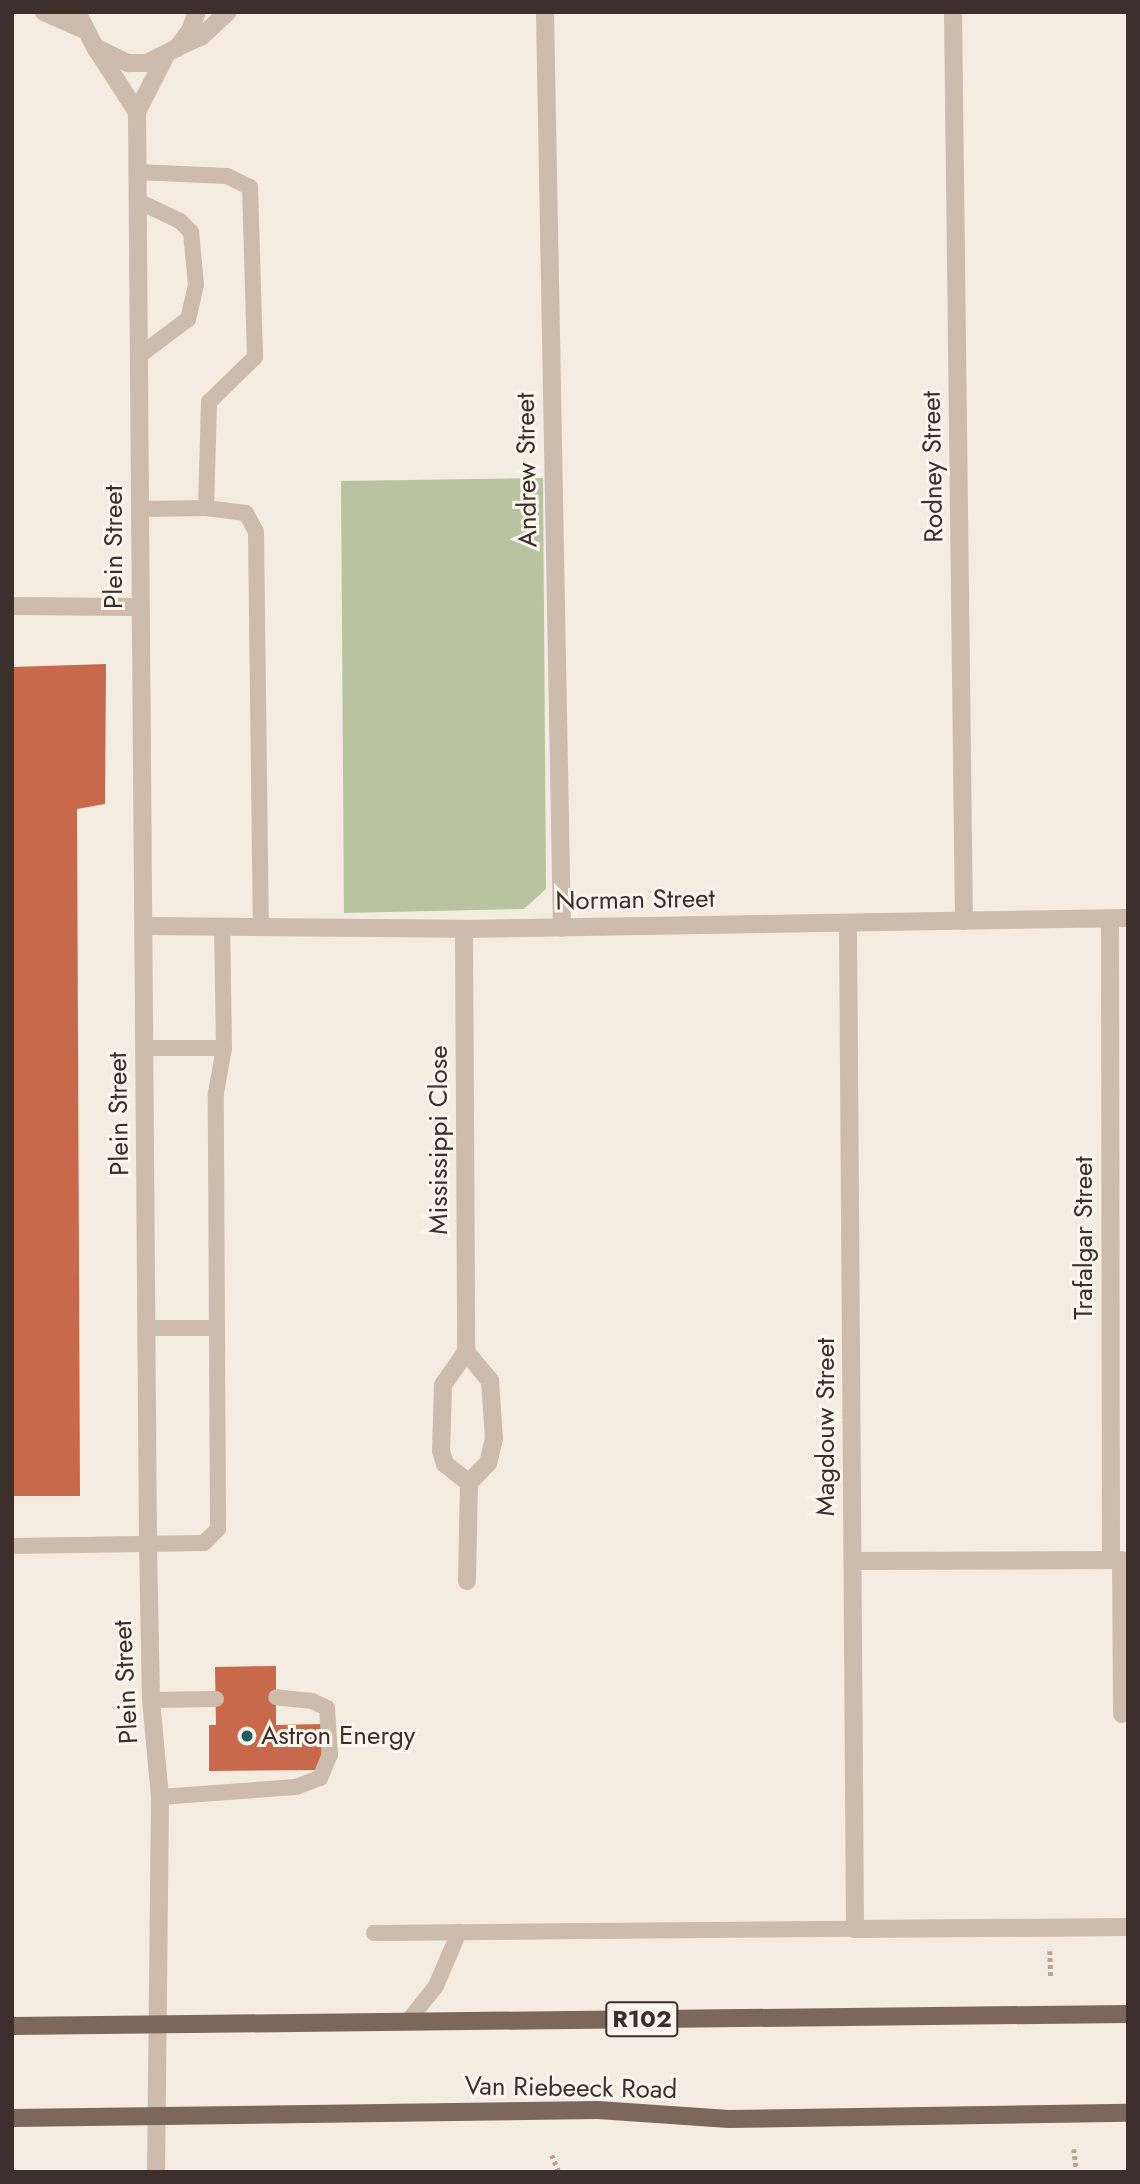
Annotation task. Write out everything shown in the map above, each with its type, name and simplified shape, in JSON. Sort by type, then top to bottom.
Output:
[{"type":"main road","name":"R102","points":[[12,2026],[1128,2014]]},
{"type":"main road","name":"Van Riebeeck Road","points":[[12,2118],[598,2110],[729,2119],[1128,2113]]},
{"type":"street","points":[[44,12],[80,21],[136,112]]},
{"type":"street","name":"Plein Street","points":[[156,2172],[160,1797],[151,1700],[148,1544],[136,112],[171,52],[190,32],[197,12]]},
{"type":"street","points":[[95,47],[128,63],[171,52],[202,36],[228,12]]},
{"type":"street","name":"Andrew Street","points":[[545,12],[562,928]]},
{"type":"street","name":"Rodney Street","points":[[953,12],[964,921]]},
{"type":"street","points":[[12,606],[140,607]]},
{"type":"street","name":"Norman Street","points":[[144,926],[464,929],[1119,919]]},
{"type":"street","name":"Trafalgar Street","points":[[1119,919],[1111,1557],[1121,1560],[1122,1714]]},
{"type":"street","name":"Magdouw Street","points":[[848,923],[855,1929]]},
{"type":"street","name":"Mississippi Close","points":[[464,929],[466,1352]]},
{"type":"street","points":[[467,1581],[469,1483],[488,1463],[494,1438],[490,1381],[466,1352],[443,1385],[441,1451],[445,1464],[469,1483]]},
{"type":"street","points":[[853,1561],[1111,1557]]},
{"type":"street","points":[[855,1929],[1128,1927]]},
{"type":"lane","points":[[137,172],[227,176],[245,182],[253,194],[255,356],[209,402],[206,508]]},
{"type":"lane","points":[[138,201],[180,221],[191,232],[196,285],[188,319],[140,355]]},
{"type":"lane","points":[[139,509],[206,508],[246,513],[256,532],[261,926]]},
{"type":"lane","points":[[12,1546],[204,1543],[218,1529],[216,1093],[224,1048],[222,926]]},
{"type":"lane","points":[[145,1048],[224,1048]]},
{"type":"lane","points":[[148,1328],[217,1328]]},
{"type":"lane","points":[[160,1797],[296,1787],[320,1778],[330,1755],[327,1708],[312,1701],[276,1697]]},
{"type":"lane","points":[[151,1700],[216,1699]]},
{"type":"lane","points":[[374,1933],[855,1929]]},
{"type":"lane","points":[[408,2021],[436,1986],[459,1932]]},
{"type":"path","points":[[1074,2149],[1077,2172]]},
{"type":"path","points":[[552,2155],[559,2172]]},
{"type":"green space","points":[[543,478],[546,889],[524,909],[344,913],[341,481]]},
{"type":"building","points":[[106,664],[105,804],[77,809],[80,1496],[12,1496],[12,667]]},
{"type":"building","points":[[276,1666],[276,1725],[321,1724],[322,1770],[209,1771],[209,1725],[216,1725],[215,1667]]},
{"type":"place","name":"Astron Energy","points":[[247,1736]]}]
